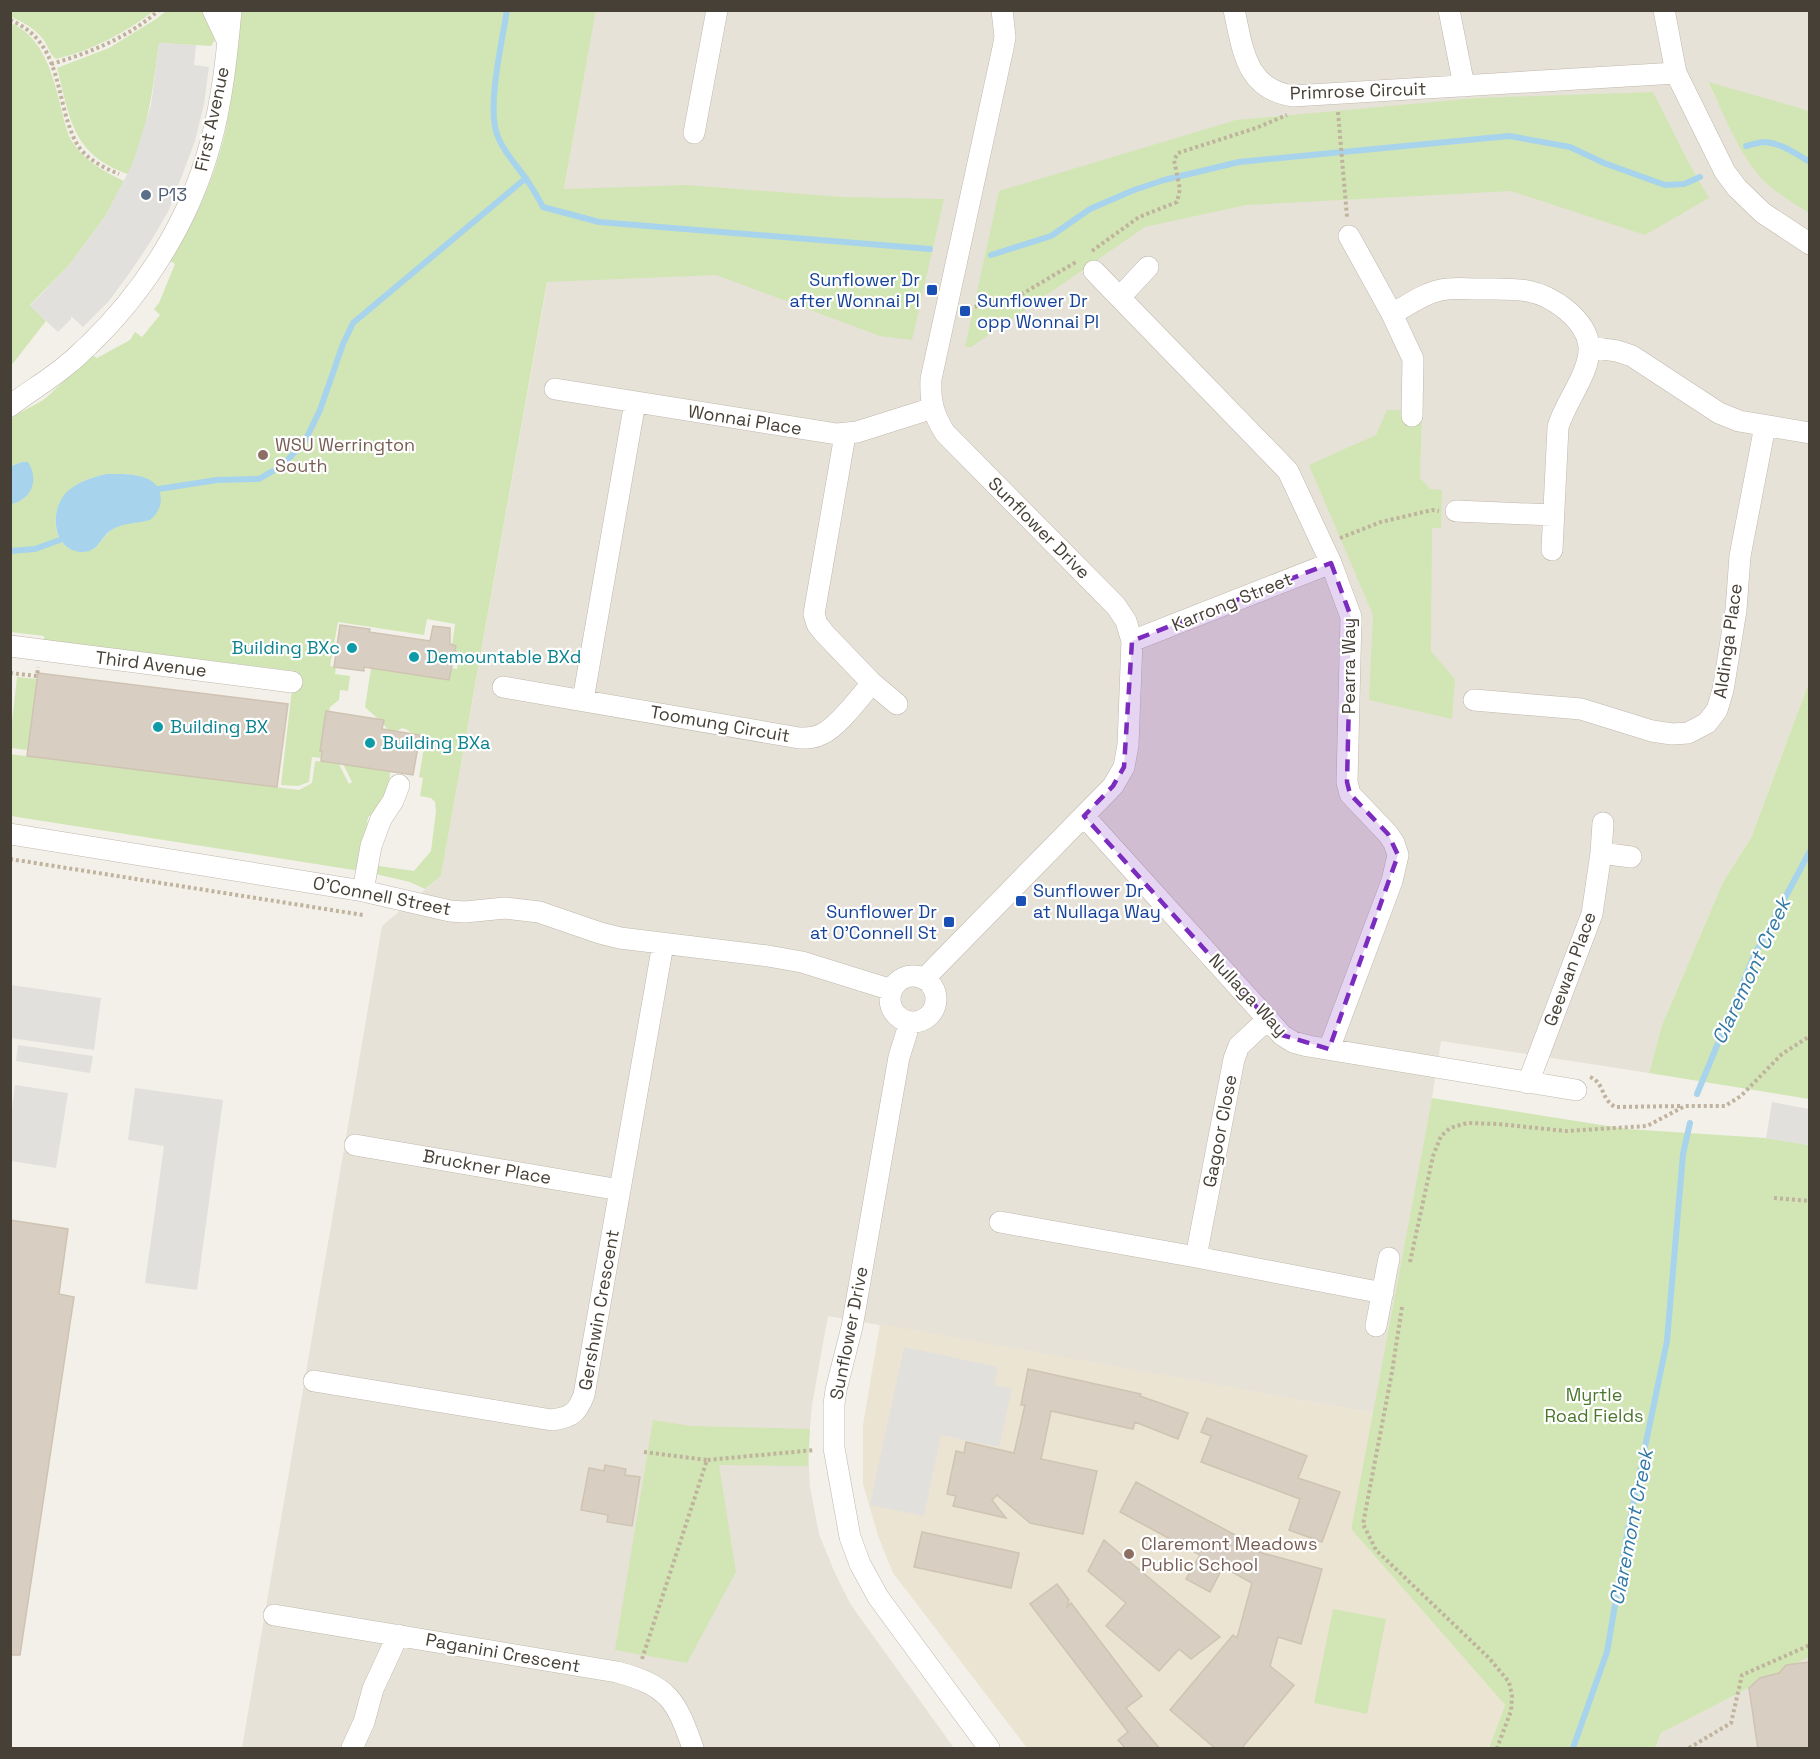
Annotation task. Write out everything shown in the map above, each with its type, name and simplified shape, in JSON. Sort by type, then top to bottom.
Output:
[{"type":"street","points":[[213,10],[228,42]]},
{"type":"street","name":"First Avenue","points":[[10,406],[70,363],[105,330],[139,289],[171,240],[196,188],[210,144],[219,103],[231,10]]},
{"type":"street","points":[[694,133],[717,10]]},
{"type":"street","name":"Sunflower Drive","points":[[924,979],[1113,786],[1124,767],[1128,745],[1132,641],[1126,621],[1116,606],[945,433],[936,419],[930,393],[931,379],[1004,48],[1002,10]]},
{"type":"street","name":"Primrose Circuit","points":[[1233,10],[1250,69],[1264,85],[1277,93],[1301,97],[1676,73]]},
{"type":"street","points":[[1449,10],[1464,86]]},
{"type":"street","points":[[1664,10],[1676,73],[1725,172],[1737,188],[1763,213],[1809,244]]},
{"type":"street","points":[[1349,236],[1392,314],[1413,359],[1412,416]]},
{"type":"street","points":[[1120,297],[1148,267]]},
{"type":"street","name":"Pearra Way","points":[[1094,272],[1288,471],[1327,554],[1348,606],[1352,623],[1347,782],[1350,794],[1388,834],[1398,855],[1392,880],[1329,1049]]},
{"type":"street","points":[[1392,314],[1439,290],[1525,290],[1544,296],[1569,313],[1586,332],[1589,347],[1582,376],[1564,410],[1558,427],[1552,550]]},
{"type":"street","points":[[1589,347],[1624,353],[1725,416],[1739,421],[1809,433]]},
{"type":"street","name":"Wonnai Place","points":[[555,389],[845,435],[933,408]]},
{"type":"street","points":[[583,700],[635,402]]},
{"type":"street","name":"Aldinga Place","points":[[1474,700],[1581,709],[1652,731],[1672,734],[1688,733],[1707,723],[1717,710],[1723,690],[1736,610],[1740,556],[1765,426]]},
{"type":"street","points":[[845,435],[814,614],[817,624],[824,633],[872,683],[897,704]]},
{"type":"street","points":[[1456,511],[1553,515]]},
{"type":"street","name":"Karrong Street","points":[[1132,641],[1327,554]]},
{"type":"street","name":"Third Avenue","points":[[10,646],[292,682]]},
{"type":"street","name":"Toomung Circuit","points":[[504,687],[784,736],[813,738],[824,734],[834,726],[872,683]]},
{"type":"street","points":[[363,891],[371,846],[381,819],[393,801],[399,785]]},
{"type":"street","name":"Nullaga Way","points":[[1084,816],[1282,1035],[1293,1042],[1528,1083],[1578,1083]]},
{"type":"street","name":"Geewan Place","points":[[1528,1083],[1592,914],[1603,823]]},
{"type":"street","name":"O'Connell Street","points":[[10,834],[363,891],[450,911],[465,912],[505,908],[540,912],[600,933],[663,944],[802,962],[892,990]]},
{"type":"street","points":[[1601,853],[1631,856]]},
{"type":"street","name":"Gershwin Crescent","points":[[314,1381],[552,1420],[572,1415],[578,1409],[584,1395],[663,944]]},
{"type":"street","points":[[909,976],[924,979],[934,989],[936,996],[934,1010],[924,1020],[910,1022],[903,1020],[893,1010],[890,997],[892,990],[902,979],[909,976]]},
{"type":"street","name":"Gagoor Close","points":[[1196,1257],[1234,1059],[1239,1046],[1268,1019]]},
{"type":"street","name":"Sunflower Drive","points":[[910,1022],[899,1057],[852,1327],[836,1390],[834,1448],[850,1537],[860,1563],[878,1597],[989,1749]]},
{"type":"street","name":"Bruckner Place","points":[[355,1145],[620,1190]]},
{"type":"street","points":[[1000,1222],[1383,1293]]},
{"type":"street","points":[[1376,1326],[1389,1258]]},
{"type":"street","name":"Paganini Crescent","points":[[274,1615],[636,1677],[661,1689],[670,1699],[686,1726],[693,1749]]},
{"type":"street","points":[[352,1749],[364,1722],[373,1689],[398,1635]]},
{"type":"path","points":[[51,64],[107,44],[159,10]]},
{"type":"path","points":[[10,20],[26,27],[42,43],[76,142],[94,162],[119,174]]},
{"type":"path","points":[[1338,112],[1349,236]]},
{"type":"path","points":[[969,308],[1022,294],[1075,263],[1139,217],[1177,202],[1180,189],[1174,160],[1178,153],[1256,128],[1290,114]]},
{"type":"path","points":[[1327,554],[1381,522],[1432,510],[1456,511]]},
{"type":"path","points":[[10,673],[37,676],[39,657]]},
{"type":"path","points":[[10,859],[363,915]]},
{"type":"path","points":[[1578,1083],[1590,1076],[1599,1081],[1606,1100],[1615,1107],[1725,1106],[1741,1096],[1782,1054],[1808,1038]]},
{"type":"path","points":[[1408,1268],[1433,1156],[1441,1136],[1450,1128],[1467,1123],[1566,1131],[1647,1126],[1685,1106]]},
{"type":"path","points":[[1774,1198],[1809,1201]]},
{"type":"path","points":[[1403,1303],[1363,1524],[1376,1550],[1489,1658],[1509,1682],[1512,1695],[1511,1711],[1497,1749]]},
{"type":"path","points":[[644,1452],[707,1460],[815,1450]]},
{"type":"path","points":[[636,1677],[707,1460]]},
{"type":"path","points":[[1689,1749],[1731,1723],[1742,1675],[1809,1645]]},
{"type":"highlighted area","points":[[1331,563],[1351,617],[1347,782],[1350,794],[1388,834],[1398,855],[1329,1049],[1282,1035],[1084,816],[1113,786],[1124,767],[1132,641]]},
{"type":"shaded area","points":[[596,11],[1809,11],[1809,112],[1708,83],[1746,158],[1755,171],[1777,192],[1809,213],[1809,682],[1751,838],[1723,882],[1662,1025],[1649,1073],[1441,1041],[1373,1413],[828,1316],[812,1405],[808,1448],[810,1487],[819,1534],[851,1605],[954,1748],[242,1748],[382,926],[441,876]]},
{"type":"shaded area","name":"P13","points":[[159,43],[196,45],[194,65],[209,67],[204,104],[195,141],[169,210],[131,271],[109,301],[83,327],[71,316],[71,319],[58,332],[30,306],[71,263],[106,215],[133,163],[151,105]]},
{"type":"shaded area","points":[[11,985],[101,998],[94,1050],[11,1038]]},
{"type":"shaded area","points":[[18,1045],[93,1056],[90,1073],[16,1061]]},
{"type":"shaded area","points":[[15,1085],[68,1093],[56,1168],[11,1161],[11,1117]]},
{"type":"shaded area","points":[[135,1088],[223,1100],[197,1290],[145,1283],[164,1146],[128,1140]]},
{"type":"shaded area","points":[[1772,1102],[1809,1109],[1809,1145],[1766,1138]]},
{"type":"shaded area","name":"Claremont Meadows Public School","points":[[880,1324],[1373,1413],[1351,1529],[1505,1705],[1489,1748],[1027,1748],[893,1573],[878,1536],[863,1484],[863,1425]]},
{"type":"shaded area","points":[[904,1347],[998,1367],[994,1385],[1012,1389],[999,1447],[941,1435],[924,1516],[870,1505]]},
{"type":"shaded area","points":[[1809,1657],[1809,1748],[1655,1748],[1661,1733]]},
{"type":"green space","points":[[11,10],[154,11],[107,40],[56,59],[36,32],[11,17]]},
{"type":"green space","points":[[166,11],[203,11],[215,40],[211,46],[159,43],[145,126],[128,174],[109,166],[84,145],[70,119],[57,68],[109,48]]},
{"type":"green space","name":"WSU Werrington South","points":[[240,11],[596,11],[564,189],[686,185],[843,197],[944,199],[912,340],[880,336],[716,275],[547,282],[441,876],[425,889],[410,882],[371,873],[372,865],[414,871],[431,851],[435,802],[431,798],[420,796],[423,778],[419,777],[426,736],[411,733],[402,728],[397,731],[388,730],[365,707],[371,668],[449,680],[451,668],[457,669],[458,662],[454,661],[456,646],[452,645],[455,624],[427,619],[424,635],[338,622],[330,666],[336,667],[335,674],[350,676],[348,691],[340,690],[339,700],[330,707],[320,751],[322,751],[321,758],[312,757],[309,782],[298,786],[281,785],[294,671],[44,640],[44,636],[11,632],[10,504],[22,500],[29,493],[28,462],[11,466],[11,419],[47,397],[92,355],[97,358],[130,340],[135,332],[142,337],[160,315],[154,309],[159,303],[175,264],[170,261],[206,192],[224,135],[230,103]],"holes":[[[106,474],[132,475],[148,480],[159,492],[161,501],[147,521],[132,522],[116,527],[93,549],[78,551],[69,548],[63,543],[56,528],[60,502],[79,484]]]},
{"type":"green space","points":[[11,23],[36,43],[44,57],[51,72],[69,136],[79,151],[107,173],[124,181],[106,215],[71,263],[30,305],[46,321],[11,366]]},
{"type":"green space","points":[[1708,82],[1809,112],[1809,213],[1774,190],[1754,170],[1732,134]]},
{"type":"green space","points":[[1653,92],[1709,198],[1645,235],[1511,191],[1246,205],[1145,227],[971,347],[965,347],[999,191],[1236,120],[1478,98]]},
{"type":"green space","points":[[1387,410],[1422,411],[1420,478],[1430,489],[1442,490],[1441,528],[1432,528],[1431,651],[1455,679],[1452,719],[1369,700],[1373,615],[1309,465],[1376,435]]},
{"type":"green space","points":[[17,677],[37,679],[28,750],[11,748]]},
{"type":"green space","points":[[1809,682],[1809,1099],[1649,1073],[1662,1025],[1723,882],[1751,838]]},
{"type":"green space","points":[[10,754],[299,790],[312,783],[316,761],[339,764],[349,784],[352,782],[343,764],[390,772],[389,792],[379,814],[369,816],[367,821],[369,831],[360,871],[11,816]]},
{"type":"green space","name":"Myrtle Road Fields","points":[[1432,1098],[1627,1129],[1766,1138],[1809,1145],[1809,1657],[1661,1733],[1655,1748],[1489,1748],[1505,1705],[1351,1529]]},
{"type":"green space","points":[[653,1420],[691,1426],[810,1429],[808,1466],[719,1465],[736,1572],[687,1663],[615,1650]]},
{"type":"green space","points":[[1333,1609],[1386,1619],[1367,1714],[1314,1703]]},
{"type":"water","points":[[28,462],[32,469],[32,488],[24,498],[11,504],[11,466]]},
{"type":"water","points":[[106,474],[141,476],[148,479],[159,490],[161,499],[159,508],[150,520],[125,525],[110,531],[92,550],[82,552],[72,550],[60,538],[57,529],[57,511],[60,502],[69,490],[79,483]]},
{"type":"building","name":"Demountable BXd","points":[[340,625],[370,629],[369,632],[430,641],[433,626],[450,628],[450,644],[456,646],[449,680],[364,667],[364,671],[334,667]]},
{"type":"building","name":"Building BX","points":[[38,673],[288,704],[277,787],[27,756]]},
{"type":"building","name":"Building BXa","points":[[326,711],[384,720],[382,729],[420,735],[413,775],[321,761],[322,751],[320,751]]},
{"type":"building","points":[[10,1220],[68,1229],[59,1294],[74,1297],[20,1655],[10,1655]]},
{"type":"building","points":[[1028,1369],[1141,1394],[1140,1396],[1188,1413],[1178,1439],[1135,1422],[1133,1429],[1051,1411],[1041,1459],[1097,1471],[1083,1534],[1030,1523],[997,1495],[992,1500],[1006,1518],[953,1506],[956,1496],[947,1494],[956,1451],[964,1453],[966,1442],[1014,1453],[1025,1405],[1021,1405]]},
{"type":"building","points":[[1207,1418],[1307,1456],[1298,1478],[1340,1492],[1322,1542],[1289,1530],[1300,1499],[1201,1462],[1211,1436],[1201,1432]]},
{"type":"building","points":[[605,1465],[626,1469],[625,1475],[640,1477],[632,1526],[607,1522],[608,1515],[581,1510],[589,1468],[604,1471]]},
{"type":"building","points":[[1136,1482],[1254,1545],[1251,1550],[1322,1569],[1301,1644],[1278,1637],[1270,1666],[1294,1685],[1241,1749],[1216,1749],[1170,1710],[1233,1635],[1237,1638],[1252,1583],[1223,1567],[1210,1592],[1186,1579],[1200,1555],[1120,1512]]},
{"type":"building","points":[[922,1532],[1019,1553],[1011,1588],[914,1567]]},
{"type":"building","points":[[1104,1540],[1220,1637],[1191,1659],[1179,1649],[1159,1671],[1106,1626],[1126,1603],[1088,1571]]},
{"type":"building","points":[[1057,1584],[1069,1600],[1067,1607],[1071,1603],[1142,1696],[1126,1708],[1160,1749],[1126,1749],[1118,1740],[1128,1732],[1030,1604]]},
{"type":"building","points":[[1809,1662],[1809,1749],[1758,1749],[1749,1688],[1760,1678],[1779,1673],[1786,1665]]},
{"type":"waterway","points":[[507,10],[495,88],[496,131],[505,150],[543,207],[599,222],[930,249]]},
{"type":"waterway","points":[[991,255],[1051,236],[1090,209],[1134,190],[1164,180],[1239,162],[1509,136],[1570,147],[1604,163],[1665,185],[1684,184],[1700,177]]},
{"type":"waterway","points":[[1746,146],[1763,142],[1777,144],[1810,162]]},
{"type":"waterway","points":[[152,490],[217,480],[259,479],[283,465],[305,441],[320,410],[343,344],[353,323],[526,178]]},
{"type":"waterway","points":[[10,551],[35,549],[68,537]]},
{"type":"waterway","name":"Claremont Creek","points":[[1697,1094],[1754,956],[1810,851]]},
{"type":"waterway","name":"Claremont Creek","points":[[1573,1748],[1607,1652],[1628,1529],[1667,1341],[1683,1154],[1690,1123]]},
{"type":"place","name":"P13","points":[[146,195]]},
{"type":"place","name":"Sunflower Dr after Wonnai Pl","points":[[932,290]]},
{"type":"place","name":"Sunflower Dr opp Wonnai Pl","points":[[965,311]]},
{"type":"place","name":"WSU Werrington South","points":[[263,455]]},
{"type":"place","name":"Building BXc","points":[[352,648]]},
{"type":"place","name":"Demountable BXd","points":[[414,657]]},
{"type":"place","name":"Building BX","points":[[158,727]]},
{"type":"place","name":"Building BXa","points":[[370,743]]},
{"type":"place","name":"Sunflower Dr at Nullaga Way","points":[[1021,901]]},
{"type":"place","name":"Sunflower Dr at O'Connell St","points":[[949,922]]},
{"type":"place","name":"Claremont Meadows Public School","points":[[1129,1554]]}]
